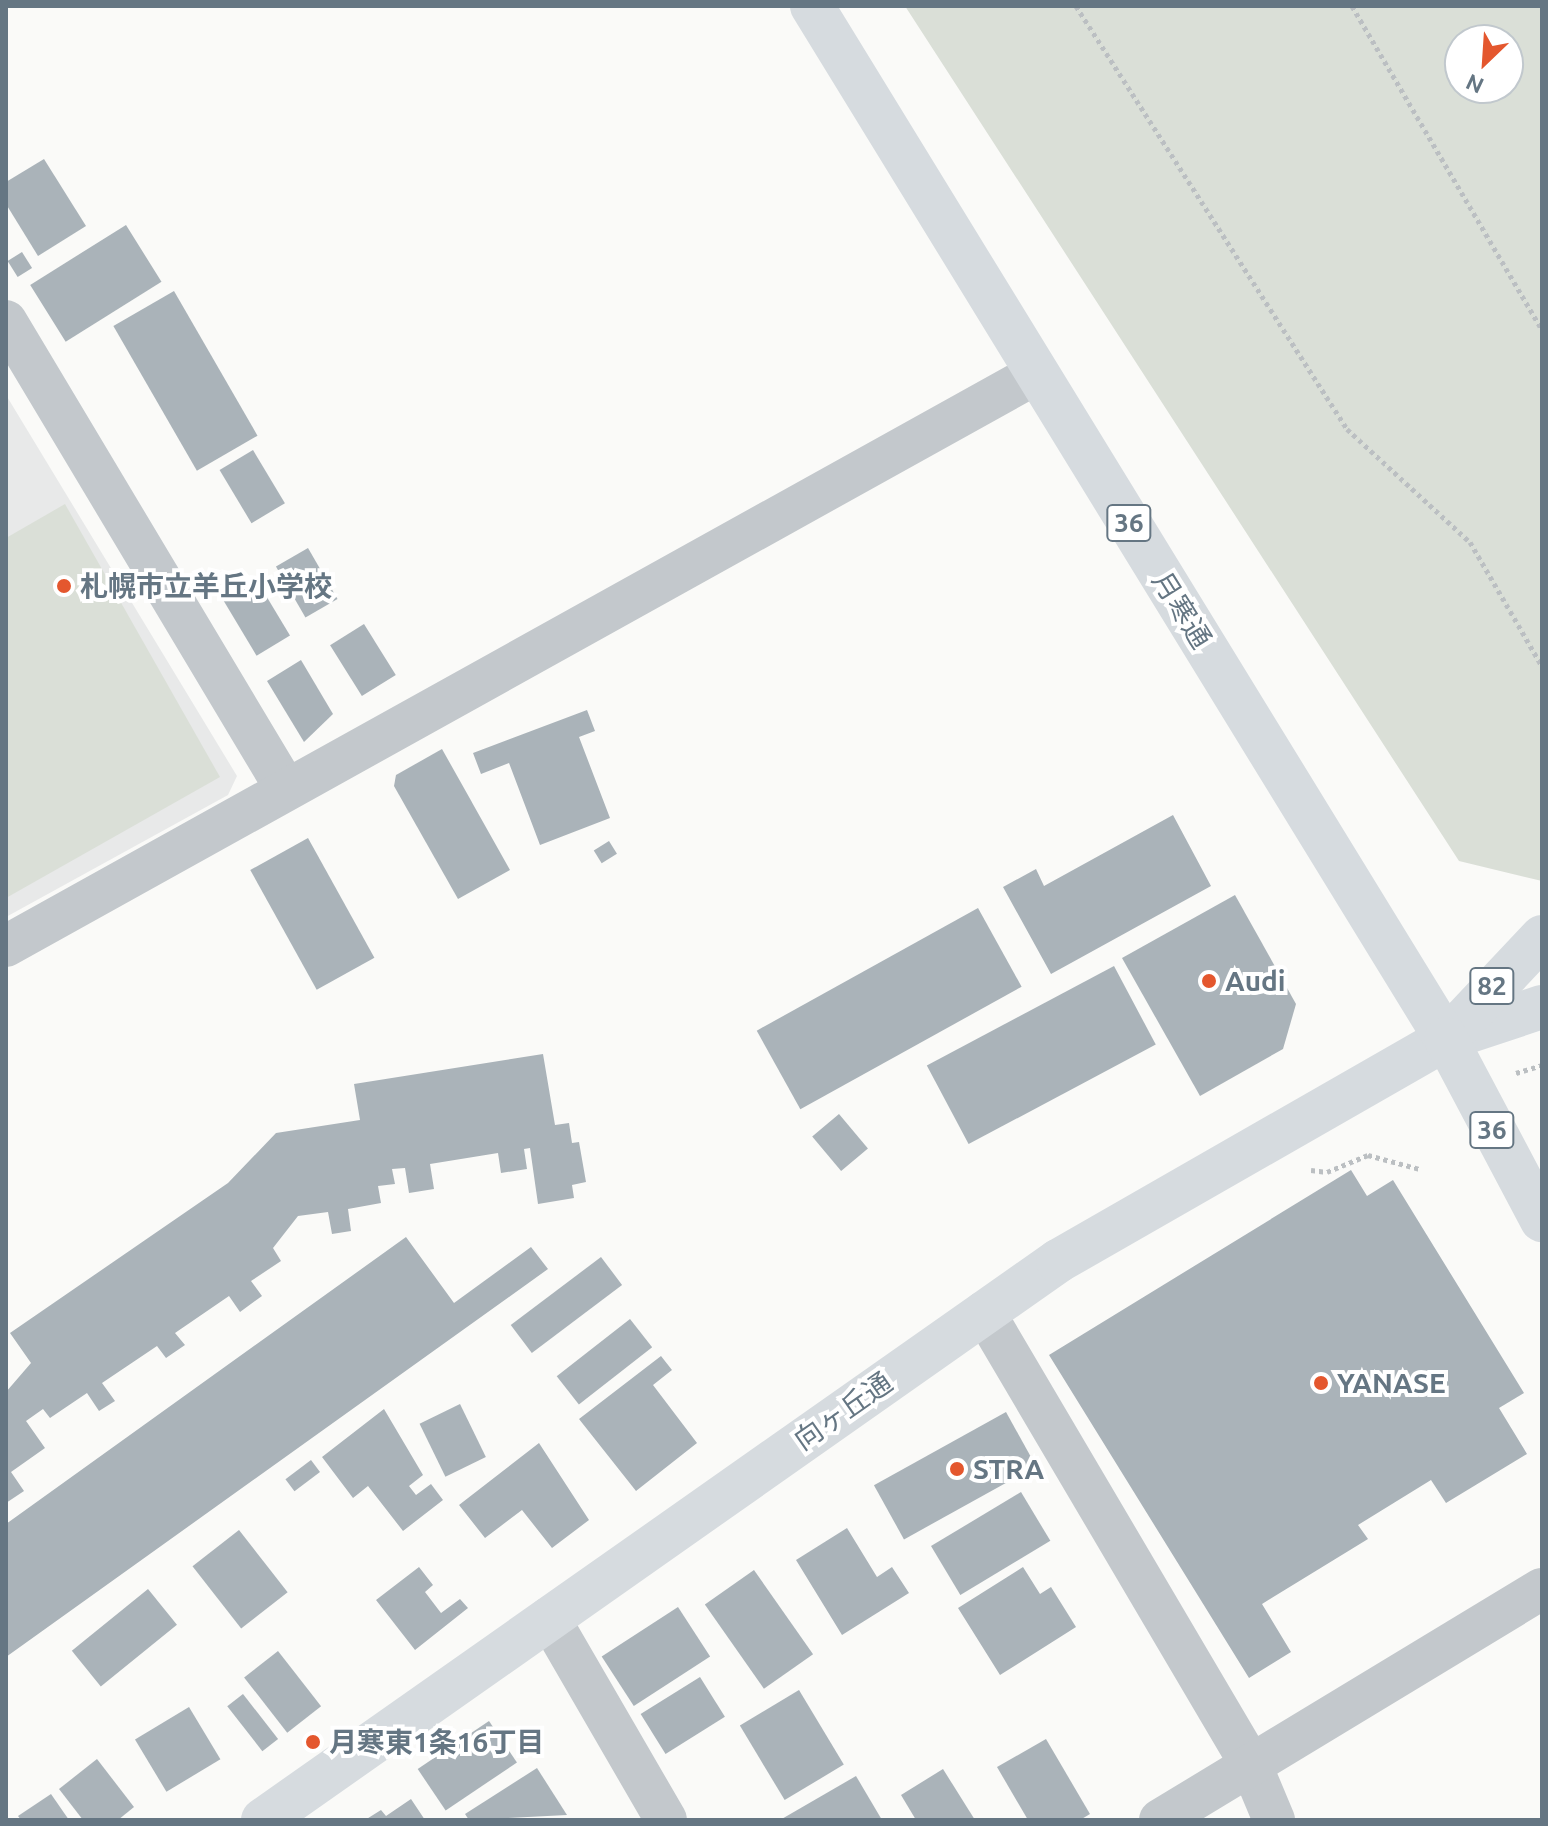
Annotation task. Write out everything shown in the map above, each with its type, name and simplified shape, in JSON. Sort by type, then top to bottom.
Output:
[{"type":"main road","name":"月寒通","points":[[812,6],[1446,1039],[1542,1220]]},
{"type":"main road","name":"82","points":[[1446,1039],[1542,937]]},
{"type":"main road","name":"82","points":[[1446,1039],[1542,1007]]},
{"type":"main road","name":"向ヶ丘通","points":[[263,1820],[984,1312],[1111,1230],[1446,1039]]},
{"type":"street","points":[[6,321],[286,789]]},
{"type":"street","points":[[6,946],[1037,373]]},
{"type":"street","points":[[984,1312],[1251,1765],[1274,1820]]},
{"type":"street","points":[[1160,1820],[1542,1589]]},
{"type":"street","points":[[549,1618],[666,1820]]},
{"type":"path","points":[[1076,6],[1347,429],[1470,542],[1542,666]]},
{"type":"path","points":[[1352,6],[1542,330]]},
{"type":"path","points":[[1327,1172],[1368,1155],[1420,1169]]},
{"type":"shaded area","points":[[905,6],[1542,6],[1542,881],[1459,861]]},
{"type":"shaded area","name":"札幌市立羊丘小学校","points":[[6,395],[237,776],[228,795],[6,917]]},
{"type":"shaded area","name":"札幌市立羊丘小学校","points":[[65,504],[220,777],[6,898],[6,538]]},
{"type":"building","points":[[44,159],[86,226],[38,256],[6,204],[6,182]]},
{"type":"building","points":[[126,225],[162,282],[66,342],[30,285]]},
{"type":"building","points":[[22,252],[32,268],[18,277],[8,261]]},
{"type":"building","points":[[174,291],[258,436],[197,471],[113,326]]},
{"type":"building","points":[[253,450],[285,503],[252,523],[220,470]]},
{"type":"building","points":[[308,548],[338,599],[305,618],[276,566]]},
{"type":"building","points":[[256,579],[290,636],[257,656],[223,599]]},
{"type":"building","points":[[364,624],[396,675],[362,696],[330,645]]},
{"type":"building","points":[[301,660],[333,714],[304,742],[267,681]]},
{"type":"building","points":[[587,710],[595,731],[579,737],[610,818],[540,845],[509,763],[481,774],[473,753]]},
{"type":"building","points":[[442,749],[510,870],[458,899],[394,786],[396,775]]},
{"type":"building","points":[[1173,815],[1211,886],[1051,974],[1003,887],[1036,869],[1044,886]]},
{"type":"building","points":[[308,838],[374,958],[317,990],[250,870]]},
{"type":"building","points":[[609,841],[617,854],[602,863],[594,851]]},
{"type":"building","name":"Audi","points":[[1235,895],[1296,1004],[1283,1049],[1200,1096],[1122,958]]},
{"type":"building","points":[[978,908],[1022,987],[800,1109],[757,1031]]},
{"type":"building","points":[[1114,966],[1156,1045],[969,1144],[927,1066]]},
{"type":"building","points":[[543,1054],[555,1125],[569,1123],[572,1143],[579,1142],[586,1182],[572,1185],[574,1198],[538,1204],[530,1148],[524,1149],[527,1169],[501,1173],[498,1153],[430,1164],[434,1189],[409,1193],[405,1168],[392,1169],[395,1184],[378,1186],[381,1203],[348,1209],[351,1231],[332,1234],[328,1212],[298,1216],[273,1248],[281,1261],[251,1281],[262,1296],[240,1312],[229,1296],[175,1333],[185,1345],[166,1358],[157,1346],[102,1383],[115,1401],[99,1411],[87,1393],[50,1418],[43,1409],[26,1421],[45,1448],[11,1472],[24,1491],[6,1503],[6,1392],[31,1363],[10,1333],[228,1183],[276,1133],[360,1120],[354,1084]]},
{"type":"building","points":[[839,1114],[868,1148],[841,1171],[812,1136]]},
{"type":"building","points":[[1351,1170],[1367,1196],[1393,1180],[1524,1393],[1499,1408],[1527,1454],[1446,1503],[1431,1480],[1358,1525],[1368,1539],[1262,1604],[1291,1652],[1249,1678],[1049,1355]]},
{"type":"building","points":[[406,1237],[454,1303],[531,1247],[548,1269],[6,1657],[6,1524]]},
{"type":"building","points":[[601,1257],[622,1285],[532,1353],[511,1325]]},
{"type":"building","points":[[630,1319],[652,1347],[579,1405],[557,1376]]},
{"type":"building","points":[[661,1356],[672,1370],[653,1385],[697,1443],[636,1491],[579,1419]]},
{"type":"building","points":[[460,1404],[486,1457],[445,1477],[420,1424]]},
{"type":"building","points":[[384,1409],[423,1475],[409,1486],[416,1495],[431,1484],[443,1500],[403,1531],[368,1486],[353,1498],[322,1457]]},
{"type":"building","points":[[1006,1412],[1036,1466],[904,1539],[874,1485]]},
{"type":"building","points":[[539,1443],[589,1520],[552,1548],[522,1510],[485,1538],[459,1505]]},
{"type":"building","points":[[311,1460],[320,1472],[294,1491],[285,1479]]},
{"type":"building","points":[[1021,1492],[1050,1541],[960,1595],[931,1546]]},
{"type":"building","points":[[847,1528],[877,1577],[892,1567],[909,1593],[842,1635],[796,1560]]},
{"type":"building","points":[[239,1530],[288,1592],[241,1629],[193,1566]]},
{"type":"building","points":[[419,1567],[433,1585],[425,1592],[441,1613],[460,1599],[468,1608],[415,1650],[376,1600]]},
{"type":"building","points":[[1023,1567],[1040,1594],[1051,1587],[1076,1627],[1000,1675],[958,1608]]},
{"type":"building","points":[[754,1570],[813,1654],[764,1689],[705,1604]]},
{"type":"building","points":[[148,1589],[177,1625],[101,1686],[72,1651]]},
{"type":"building","points":[[678,1607],[710,1656],[634,1706],[602,1657]]},
{"type":"building","points":[[278,1651],[321,1706],[287,1733],[244,1677]]},
{"type":"building","points":[[700,1677],[725,1717],[666,1754],[641,1714]]},
{"type":"building","points":[[799,1690],[844,1765],[785,1800],[740,1726]]},
{"type":"building","points":[[243,1694],[278,1739],[262,1751],[227,1706]]},
{"type":"building","points":[[189,1707],[220,1759],[166,1792],[135,1739]]},
{"type":"building","points":[[489,1721],[517,1762],[446,1811],[418,1769]]},
{"type":"building","points":[[1046,1739],[1090,1814],[1080,1820],[1028,1820],[997,1767]]},
{"type":"building","points":[[97,1759],[134,1807],[118,1820],[83,1820],[59,1789]]},
{"type":"building","points":[[537,1768],[567,1815],[469,1820],[465,1814]]},
{"type":"building","points":[[943,1769],[975,1820],[916,1820],[901,1795]]},
{"type":"building","points":[[856,1776],[882,1820],[780,1820]]},
{"type":"building","points":[[51,1794],[69,1820],[21,1820],[18,1816]]},
{"type":"building","points":[[411,1799],[425,1820],[365,1820],[381,1810],[386,1816]]},
{"type":"place","name":"札幌市立羊丘小学校","points":[[64,586]]},
{"type":"place","name":"Audi","points":[[1209,981]]},
{"type":"place","name":"YANASE","points":[[1321,1383]]},
{"type":"place","name":"STRA","points":[[957,1469]]},
{"type":"place","name":"月寒東1条16丁目","points":[[313,1742]]}]
